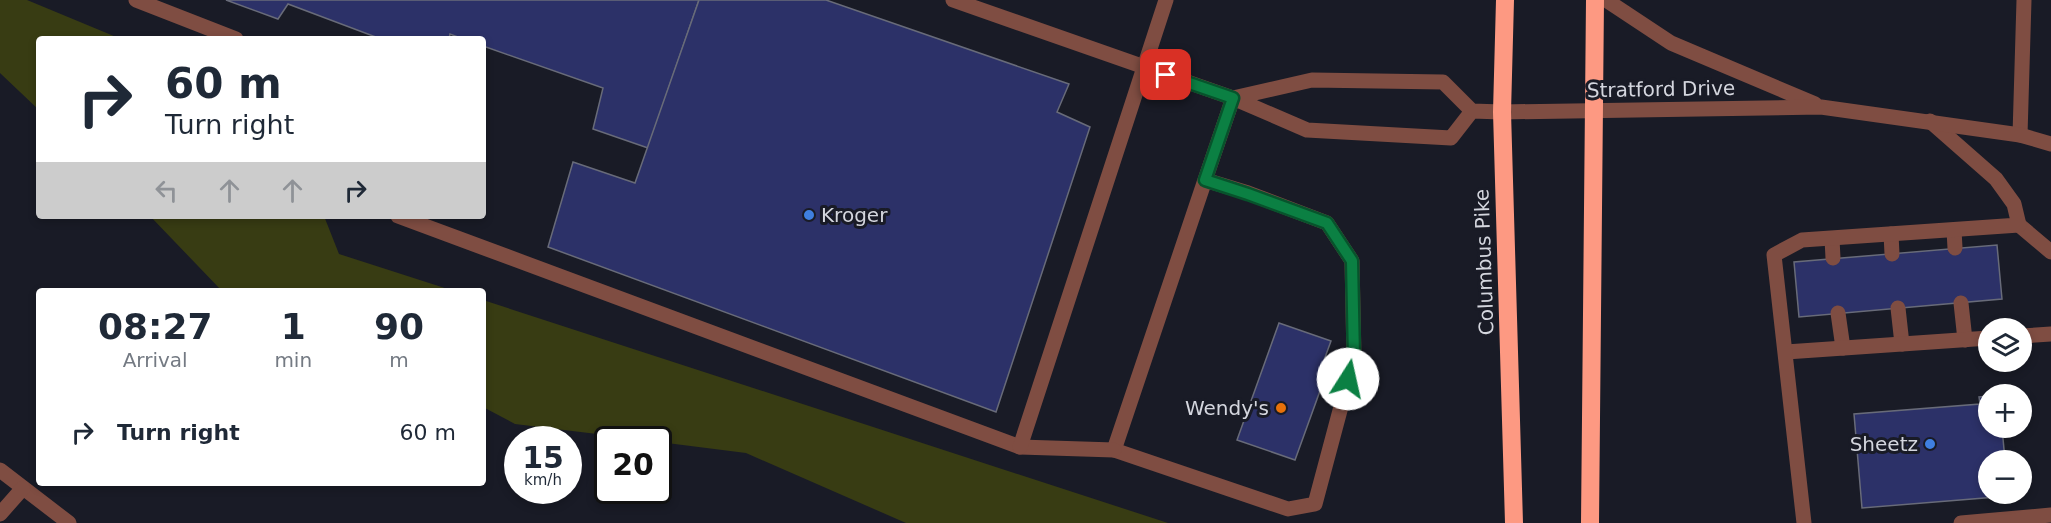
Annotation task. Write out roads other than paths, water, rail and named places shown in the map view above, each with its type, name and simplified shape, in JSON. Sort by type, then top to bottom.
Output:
[{"type":"highway","name":"Columbus Pike","points":[[1505,0],[1502,112],[1514,523]]},
{"type":"highway","points":[[1590,523],[1594,0]]},
{"type":"street","points":[[136,0],[228,36]]},
{"type":"street","points":[[953,0],[1233,98],[1307,130],[1451,138],[1472,111],[1443,82],[1312,80],[1233,98]]},
{"type":"street","points":[[1020,447],[1166,0]]},
{"type":"street","name":"Stratford Drive","points":[[1606,0],[1671,43],[1821,106]]},
{"type":"street","points":[[2020,135],[2024,0]]},
{"type":"street","points":[[1114,450],[1233,98]]},
{"type":"street","name":"Stratford Drive","points":[[1472,111],[1593,112],[1821,106],[2020,135],[2051,144]]},
{"type":"street","points":[[1930,121],[1996,179],[2014,204],[2019,225],[2051,252]]},
{"type":"street","points":[[406,219],[1020,447],[1114,450],[1288,509],[1315,504],[1354,358],[1352,261],[1327,223],[1205,180]]},
{"type":"street","points":[[1804,523],[1774,255],[1802,240],[2019,225]]},
{"type":"street","points":[[1954,230],[1955,248]]},
{"type":"street","points":[[1891,234],[1892,254]]},
{"type":"street","points":[[1832,239],[1833,258]]},
{"type":"street","points":[[1961,303],[1965,340]]},
{"type":"street","points":[[1898,308],[1902,344]]},
{"type":"street","points":[[1838,314],[1843,348]]},
{"type":"street","points":[[2032,335],[2051,334]]},
{"type":"street","points":[[1786,352],[1978,339]]},
{"type":"street","points":[[0,470],[69,523]]},
{"type":"street","points":[[0,514],[23,488]]},
{"type":"street","points":[[1961,523],[2051,515]]},
{"type":"place","name":"Kroger","points":[[809,215]]},
{"type":"place","name":"Wendy's","points":[[1281,408]]},
{"type":"place","name":"Sheetz","points":[[1930,444]]}]
